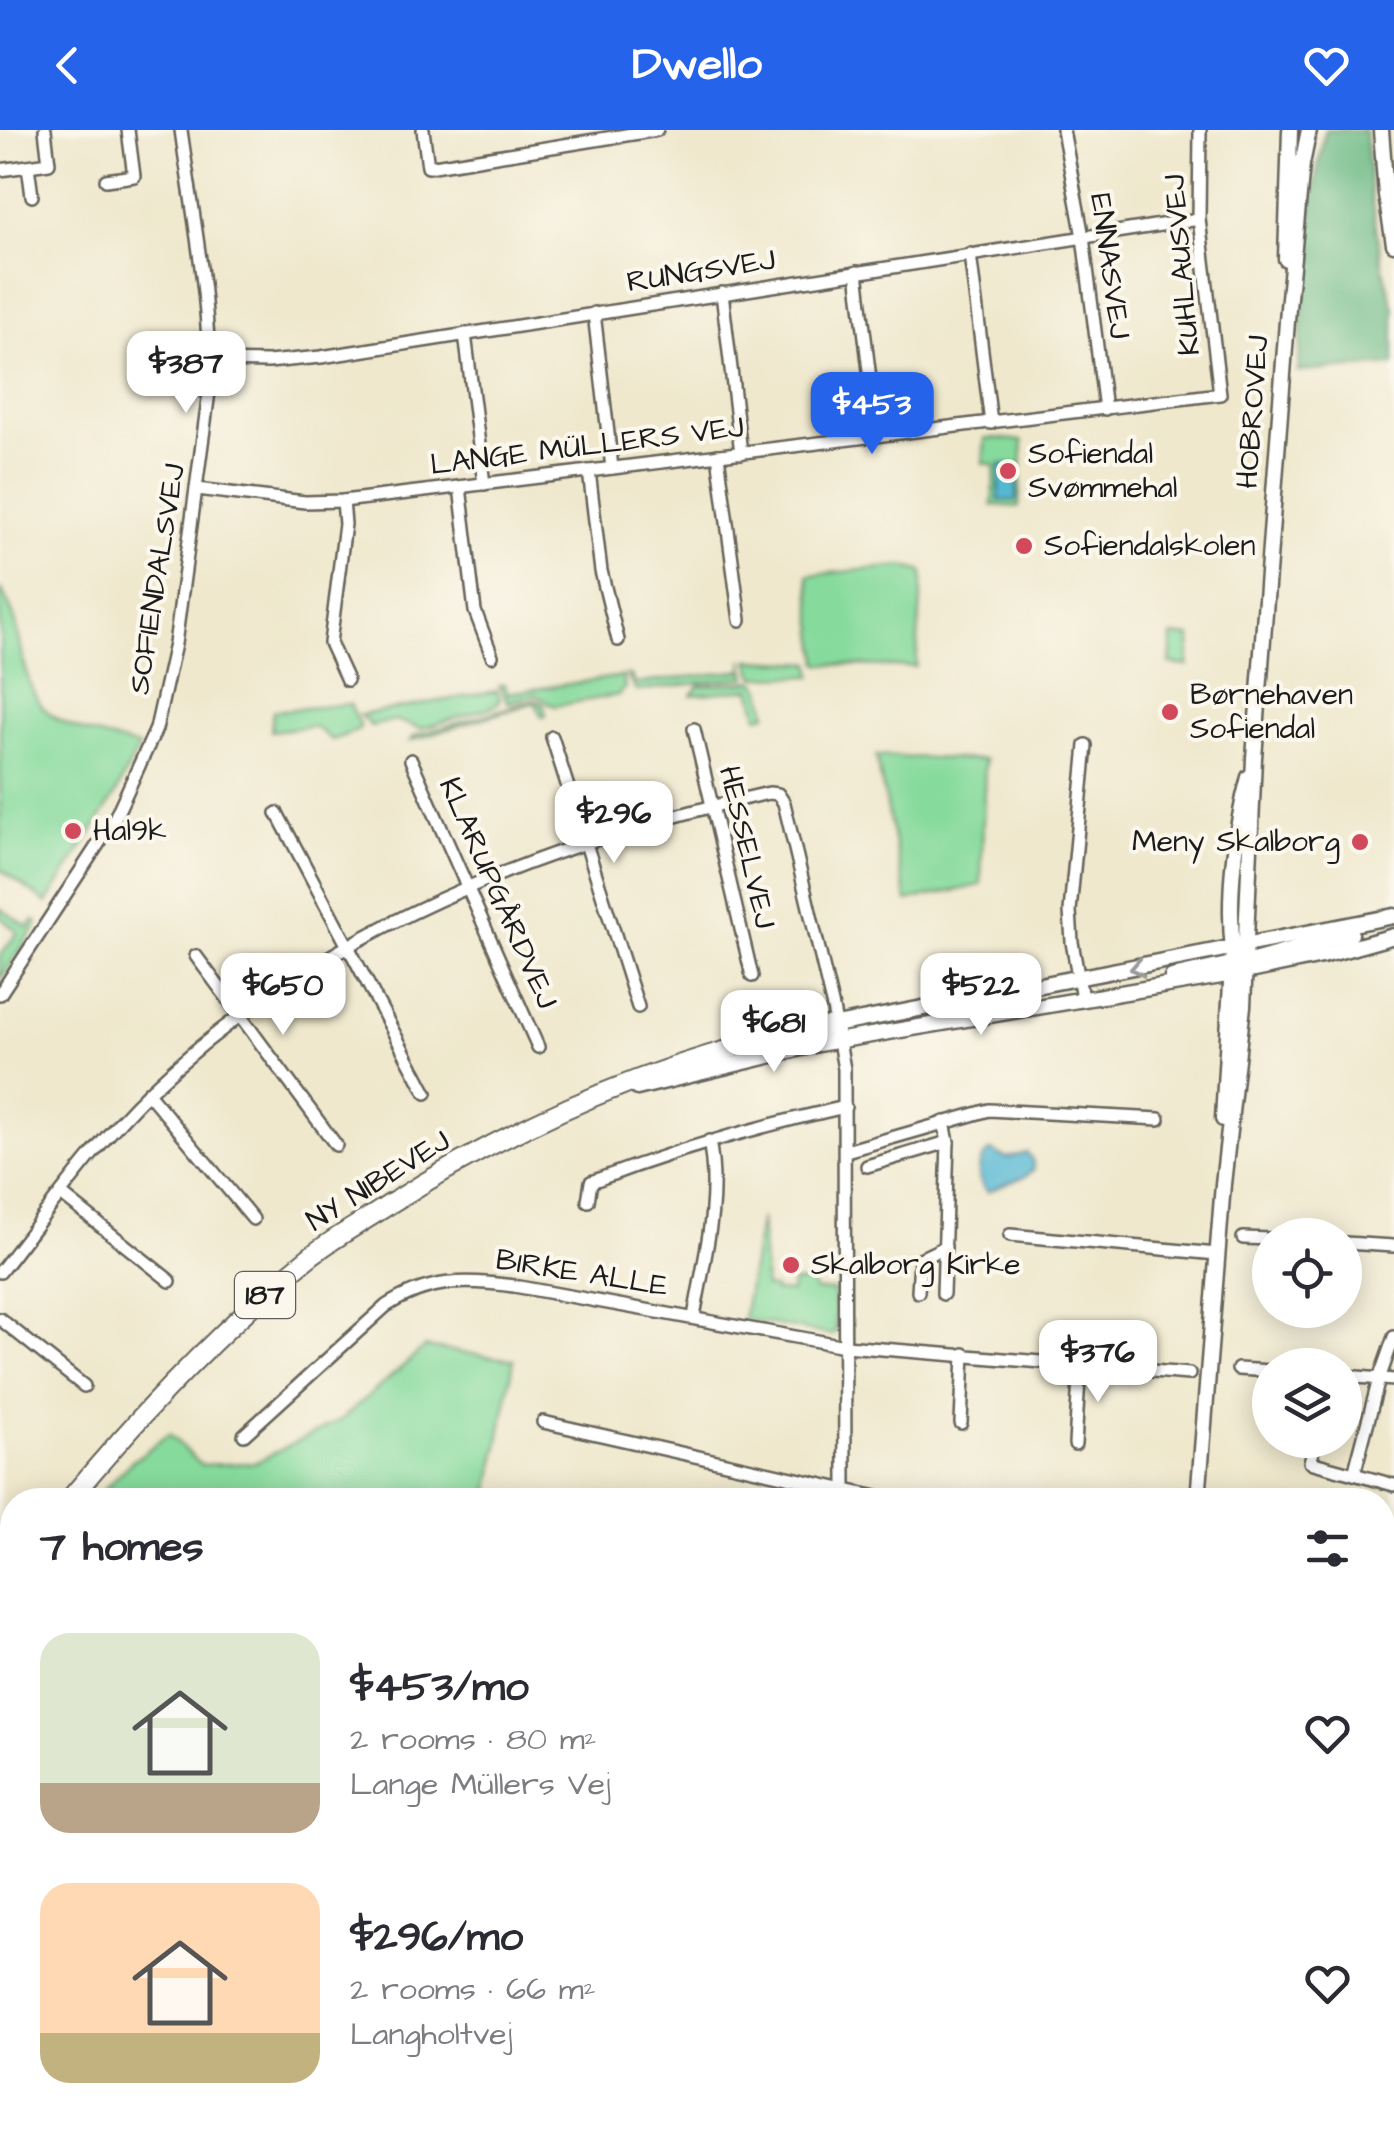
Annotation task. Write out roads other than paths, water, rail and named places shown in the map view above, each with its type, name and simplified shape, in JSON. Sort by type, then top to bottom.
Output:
[{"type":"highway","name":"NY NIBEVEJ","points":[[79,1488],[170,1384],[235,1320],[312,1255],[428,1180],[619,1084],[674,1064],[748,1044],[838,1033]]},
{"type":"highway","name":"NY NIBEVEJ","points":[[569,1108],[636,1088]]},
{"type":"main road","name":"HOBROVEJ","points":[[1288,308],[1286,190],[1290,130]]},
{"type":"main road","points":[[1292,280],[1298,130]]},
{"type":"main road","name":"HOBROVEJ","points":[[1223,1184],[1223,1122],[1239,962],[1288,308],[1309,130]]},
{"type":"main road","points":[[1380,130],[1394,244]]},
{"type":"main road","name":"HOBROVEJ","points":[[1197,1488],[1223,1184],[1238,1064],[1239,962],[1230,928],[1240,811],[1254,758]]},
{"type":"main road","name":"187","points":[[1239,962],[1394,917]]},
{"type":"main road","name":"187","points":[[1239,962],[1365,944],[1394,934]]},
{"type":"main road","name":"NY NIBEVEJ","points":[[636,1088],[838,1033],[1078,980],[1239,962]]},
{"type":"main road","name":"NY NIBEVEJ","points":[[838,1033],[1082,998],[1239,962]]},
{"type":"street","points":[[0,170],[49,163],[45,130]]},
{"type":"street","points":[[106,180],[134,176],[128,130]]},
{"type":"street","name":"SOFIENDALSVEJ","points":[[0,994],[114,820],[145,758],[168,682],[197,489],[210,361],[181,130]]},
{"type":"street","points":[[422,130],[428,166],[657,130]]},
{"type":"street","name":"ENNASVEJ","points":[[1063,130],[1083,237],[1106,409]]},
{"type":"street","name":"KUHLAUSVEJ","points":[[1200,130],[1199,218],[1220,394]]},
{"type":"street","points":[[28,166],[32,196]]},
{"type":"street","name":"RUNGSVEJ","points":[[210,361],[268,362],[321,357],[1199,218]]},
{"type":"street","points":[[970,254],[991,422]]},
{"type":"street","points":[[856,272],[876,436]]},
{"type":"street","points":[[722,294],[741,453]]},
{"type":"street","points":[[594,313],[612,468]]},
{"type":"street","points":[[465,334],[484,484]]},
{"type":"street","name":"LANGE MÜLLERS VEJ","points":[[197,489],[305,502],[343,501],[1220,394]]},
{"type":"street","points":[[718,456],[740,620]]},
{"type":"street","points":[[589,471],[601,570],[618,640]]},
{"type":"street","points":[[460,487],[475,611],[492,656]]},
{"type":"street","points":[[343,501],[345,524],[330,642],[347,680]]},
{"type":"street","name":"HESSELVEJ","points":[[694,730],[752,976]]},
{"type":"street","points":[[552,737],[638,1007]]},
{"type":"street","points":[[1082,998],[1070,911],[1086,746]]},
{"type":"street","name":"KLARUPGÅRDVEJ","points":[[411,760],[538,1047]]},
{"type":"street","points":[[0,1272],[148,1093],[239,1015],[347,947],[468,887],[584,842],[712,805],[769,792],[778,794],[784,804],[844,1069],[845,1488]]},
{"type":"street","points":[[277,814],[426,1092]]},
{"type":"street","points":[[196,956],[336,1144]]},
{"type":"street","points":[[148,1093],[253,1219]]},
{"type":"street","points":[[588,1201],[591,1182],[708,1140],[845,1107]]},
{"type":"street","points":[[846,1151],[989,1110],[1158,1119]]},
{"type":"street","points":[[943,1294],[948,1142],[944,1122]]},
{"type":"street","points":[[694,1317],[715,1197],[715,1172],[708,1140]]},
{"type":"street","points":[[867,1166],[948,1142]]},
{"type":"street","points":[[61,1194],[170,1281]]},
{"type":"street","points":[[1010,1235],[1218,1254]]},
{"type":"street","points":[[1244,1238],[1252,1238]]},
{"type":"street","points":[[1362,1244],[1394,1246]]},
{"type":"street","points":[[918,1292],[920,1259],[946,1247]]},
{"type":"street","name":"BIRKE ALLE","points":[[244,1435],[386,1306],[427,1285],[469,1280],[845,1346],[1189,1374]]},
{"type":"street","points":[[0,1319],[84,1386]]},
{"type":"street","points":[[1354,1474],[1394,1337]]},
{"type":"street","points":[[961,1423],[964,1354]]},
{"type":"street","points":[[1075,1444],[1080,1364]]},
{"type":"street","points":[[1238,1368],[1252,1369]]},
{"type":"street","points":[[1362,1377],[1394,1380]]},
{"type":"street","points":[[543,1422],[816,1488]]},
{"type":"street","points":[[1311,1458],[1310,1462],[1394,1484]]},
{"type":"water","points":[[1000,464],[1018,465],[1016,501],[998,500]]},
{"type":"water","points":[[991,1151],[1007,1158],[1027,1153],[1034,1169],[987,1192],[980,1182],[979,1170],[982,1159]]},
{"type":"place","name":"Sofiendal Svømmehal","points":[[1008,471]]},
{"type":"place","name":"Sofiendalskolen","points":[[1024,546]]},
{"type":"place","name":"Børnehaven Sofiendal","points":[[1170,712]]},
{"type":"place","name":"Hal9k","points":[[73,831]]},
{"type":"place","name":"Meny Skalborg","points":[[1360,842]]},
{"type":"place","name":"Skalborg Kirke","points":[[791,1265]]}]
